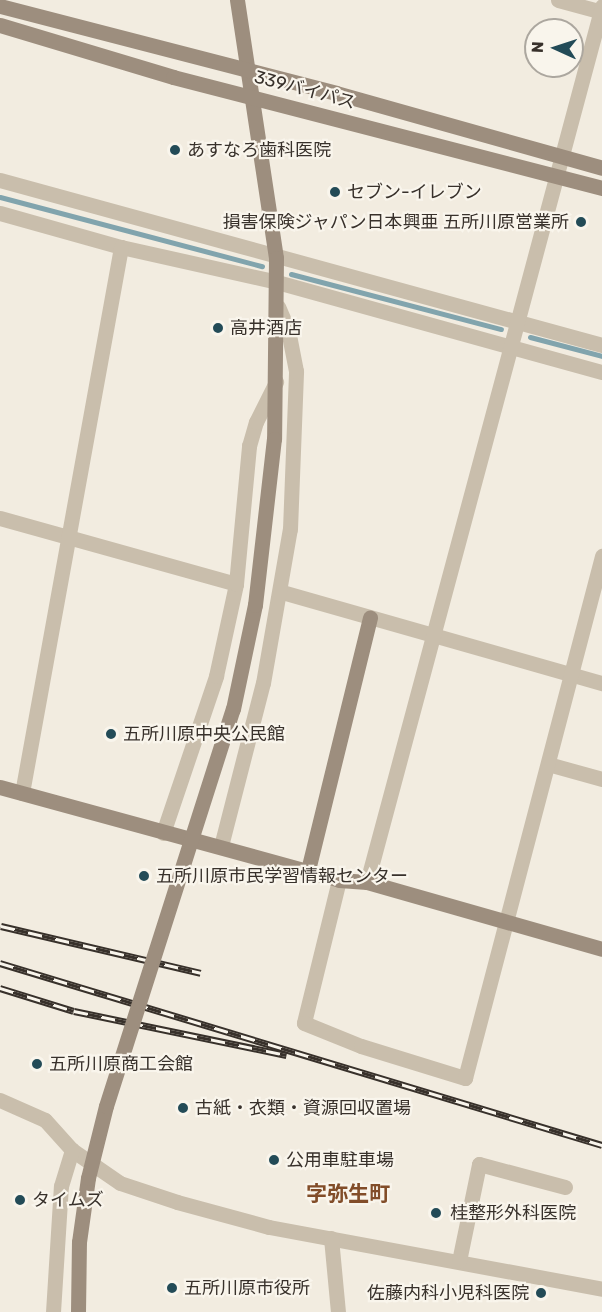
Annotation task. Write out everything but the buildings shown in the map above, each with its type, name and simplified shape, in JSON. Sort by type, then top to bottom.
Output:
[{"type":"street","points":[[78,1312],[79,1242],[88,1178],[106,1106],[233,709],[257,594],[274,439],[278,307],[276,258],[237,0]]},
{"type":"street","points":[[367,882],[601,10],[558,0]]},
{"type":"street","points":[[0,6],[249,71],[602,168]]},
{"type":"street","name":"339バイパス","points":[[0,25],[253,96],[602,188]]},
{"type":"street","points":[[0,180],[276,258],[602,345]]},
{"type":"street","points":[[0,213],[121,247],[277,282],[602,372]]},
{"type":"street","points":[[22,793],[121,247]]},
{"type":"street","points":[[221,846],[263,683],[282,592],[291,506],[296,371],[288,330],[278,307]]},
{"type":"street","points":[[163,833],[213,687],[236,584],[249,446],[256,422],[277,382]]},
{"type":"street","points":[[0,518],[236,584]]},
{"type":"street","points":[[339,880],[304,1023],[361,1046],[465,1078],[504,924],[573,675],[602,557]]},
{"type":"street","points":[[282,592],[434,638],[602,683]]},
{"type":"street","points":[[308,870],[370,618]]},
{"type":"street","points":[[548,764],[602,779]]},
{"type":"street","points":[[0,787],[339,880],[367,882],[504,924],[602,949]]},
{"type":"street","points":[[1,1104],[45,1120],[72,1150],[120,1184],[269,1227],[602,1289]]},
{"type":"street","points":[[53,1312],[61,1186],[72,1150]]},
{"type":"street","points":[[459,1261],[479,1164],[565,1187]]},
{"type":"street","points":[[331,1238],[338,1312]]},
{"type":"waterway","points":[[0,197],[262,266]]},
{"type":"waterway","points":[[291,274],[501,329]]},
{"type":"waterway","points":[[530,337],[602,356]]},
{"type":"railway","points":[[1,926],[201,973]]},
{"type":"railway","points":[[0,963],[602,1145]]},
{"type":"railway","points":[[0,988],[74,1011],[286,1055]]},
{"type":"place","name":"あすなろ歯科医院","points":[[175,150]]},
{"type":"place","name":"セブン-イレブン","points":[[335,192]]},
{"type":"place","name":"損害保険ジャパン日本興亜 五所川原営業所","points":[[581,222]]},
{"type":"place","name":"高井酒店","points":[[218,328]]},
{"type":"place","name":"五所川原中央公民館","points":[[111,734]]},
{"type":"place","name":"五所川原市民学習情報センター","points":[[144,876]]},
{"type":"place","name":"五所川原商工会館","points":[[37,1064]]},
{"type":"place","name":"古紙・衣類・資源回収置場","points":[[183,1108]]},
{"type":"place","name":"公用車駐車場","points":[[274,1160]]},
{"type":"place","name":"タイムズ","points":[[20,1200]]},
{"type":"place","name":"桂整形外科医院","points":[[436,1213]]},
{"type":"place","name":"五所川原市役所","points":[[172,1288]]},
{"type":"place","name":"佐藤内科小児科医院","points":[[541,1293]]},
{"type":"district","name":"字弥生町","points":[[348,1194]]}]
